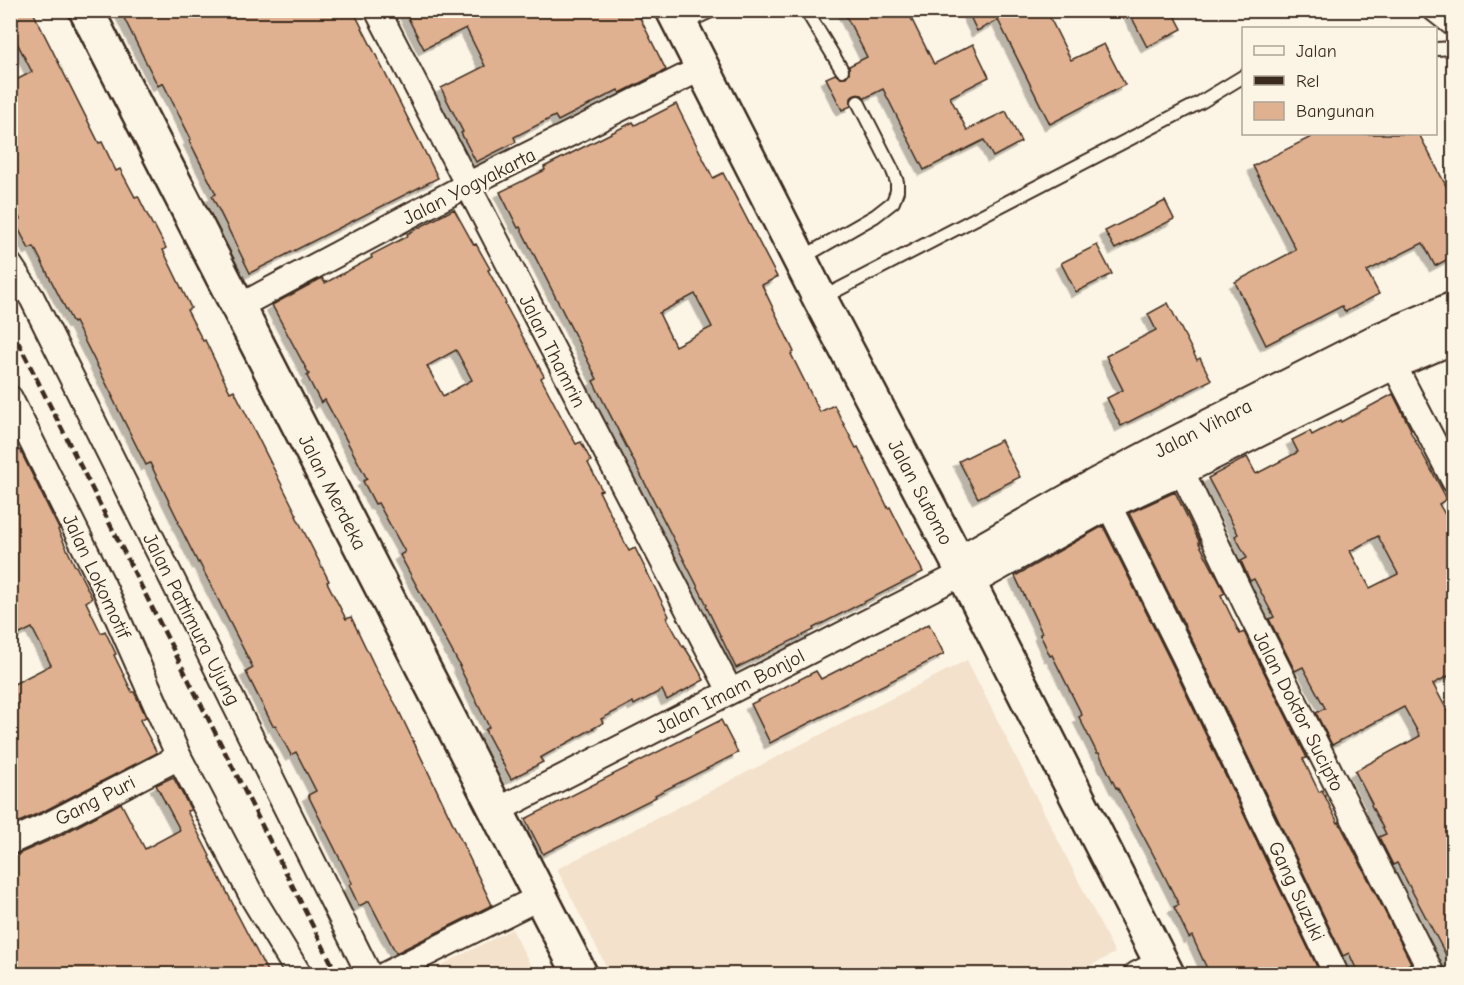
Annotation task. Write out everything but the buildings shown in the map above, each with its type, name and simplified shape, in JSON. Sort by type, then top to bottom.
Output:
[{"type":"main road","name":"Jalan Merdeka","points":[[86,10],[580,975]]},
{"type":"main road","name":"Jalan Sutomo","points":[[677,18],[820,299],[963,572],[1155,970]]},
{"type":"street","name":"Jalan Thamrin","points":[[377,10],[730,691]]},
{"type":"street","name":"Jalan Yogyakarta","points":[[238,307],[467,185],[702,68]]},
{"type":"street","name":"Jalan Pattimura Ujung","points":[[10,265],[37,309],[369,975]]},
{"type":"street","name":"Jalan Vihara","points":[[1175,458],[1380,338],[1454,307]]},
{"type":"street","points":[[1380,338],[1454,481]]},
{"type":"street","name":"Jalan Vihara","points":[[963,572],[1103,493],[1175,458],[1454,338]]},
{"type":"street","name":"Jalan Lokomotif","points":[[10,398],[20,438],[103,585],[179,757],[254,900],[299,975]]},
{"type":"street","name":"Jalan Doktor Sucipto","points":[[1175,458],[1246,605],[1432,975]]},
{"type":"street","name":"Gang Suzuki","points":[[1103,493],[1184,656],[1336,975]]},
{"type":"street","name":"Jalan Imam Bonjol","points":[[496,811],[963,572]]},
{"type":"street","name":"Gang Puri","points":[[10,842],[52,823],[179,757]]},
{"type":"street","points":[[386,975],[540,897]]},
{"type":"lane","points":[[677,18],[713,10]]},
{"type":"lane","points":[[806,10],[842,70]]},
{"type":"lane","points":[[1426,10],[1454,32]]},
{"type":"lane","points":[[1437,49],[1454,48]]},
{"type":"lane","points":[[820,299],[1201,102],[1242,77]]},
{"type":"lane","points":[[800,259],[875,216],[893,202],[897,192],[897,182],[893,171],[858,102]]},
{"type":"shaded area","points":[[967,660],[1115,953],[1074,974],[610,974],[557,869]]},
{"type":"shaded area","points":[[512,929],[535,974],[424,974]]},
{"type":"railway","points":[[10,330],[337,974]]}]
